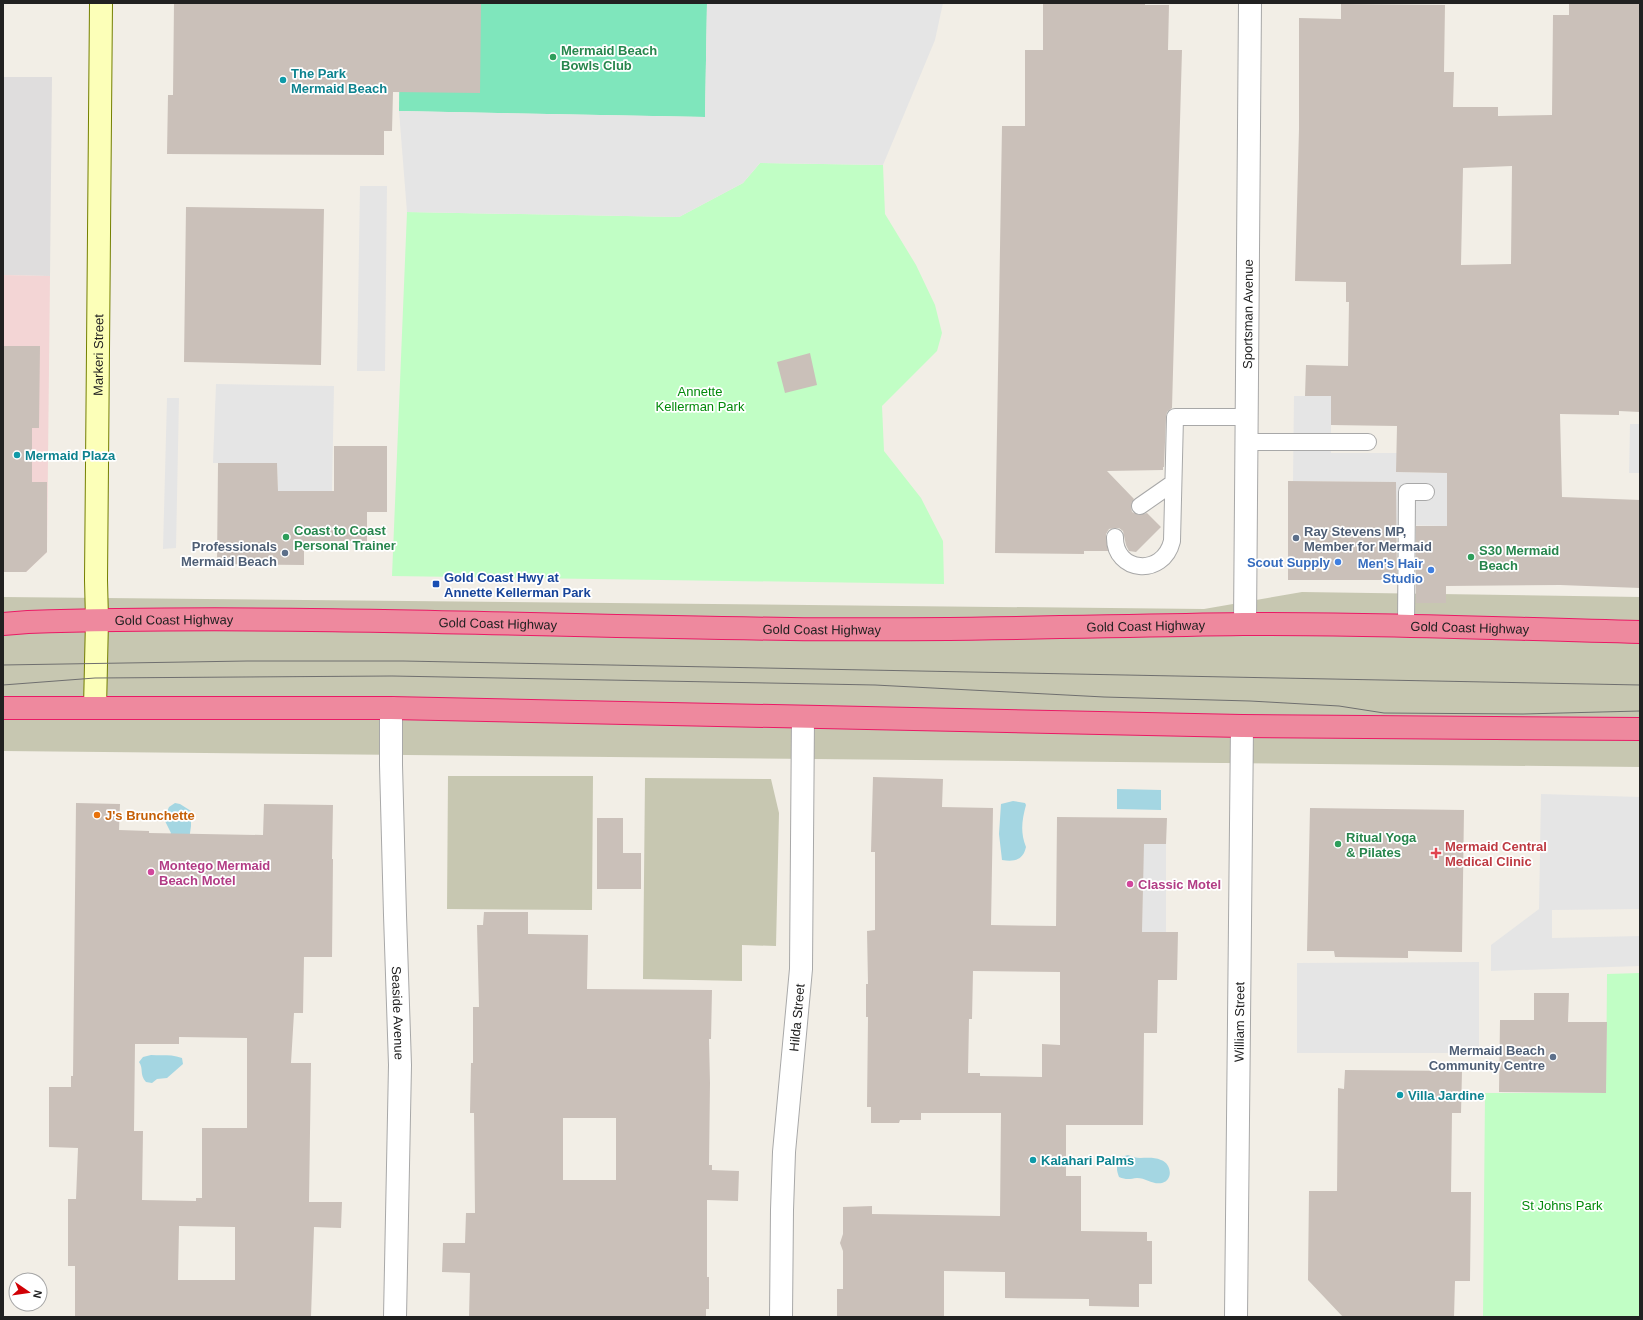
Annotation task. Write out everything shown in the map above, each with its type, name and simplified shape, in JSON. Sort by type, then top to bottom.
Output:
[{"type":"highway","name":"Gold Coast Highway","points":[[3,624],[188,618],[806,629],[959,630],[1245,624],[1406,626],[1640,632]]},
{"type":"highway","points":[[3,708],[391,708],[1242,726],[1640,729]]},
{"type":"main road","name":"Markeri Street","points":[[95,708],[97,620],[96,580],[101,3]]},
{"type":"street","name":"Sportsman Avenue","points":[[1245,624],[1248,442],[1250,3]]},
{"type":"street","name":"Seaside Avenue","points":[[391,708],[394,907],[400,1064],[395,1317]]},
{"type":"street","name":"Hilda Street","points":[[781,1317],[784,1152],[801,969],[803,717]]},
{"type":"street","name":"William Street","points":[[1236,1317],[1242,726]]},
{"type":"lane","points":[[1115,537],[1117,549],[1122,558],[1139,566],[1149,566],[1158,563],[1166,556],[1170,549],[1172,541],[1175,417],[1247,417]]},
{"type":"lane","points":[[1248,442],[1368,442]]},
{"type":"lane","points":[[1140,506],[1173,483]]},
{"type":"lane","points":[[1406,626],[1406,492],[1426,492]]},
{"type":"shaded area","points":[[707,3],[943,3],[935,40],[883,165],[760,163],[743,183],[679,217],[407,212],[399,111],[705,117]]},
{"type":"shaded area","points":[[3,77],[52,77],[50,276],[3,275]]},
{"type":"shaded area","points":[[360,186],[387,186],[385,371],[357,371]]},
{"type":"shaded area","name":"Mermaid Plaza","points":[[3,275],[50,276],[47,552],[26,572],[3,572]]},
{"type":"shaded area","points":[[216,384],[334,386],[332,491],[278,491],[277,463],[213,463]]},
{"type":"shaded area","points":[[1294,396],[1331,396],[1331,453],[1397,453],[1396,472],[1447,473],[1447,526],[1396,525],[1395,482],[1293,481]]},
{"type":"shaded area","points":[[167,398],[179,398],[176,548],[163,549]]},
{"type":"shaded area","points":[[1630,424],[1640,424],[1640,473],[1629,473]]},
{"type":"shaded area","points":[[1302,592],[1640,597],[1640,767],[3,751],[3,597],[1204,609]]},
{"type":"shaded area","points":[[448,776],[593,776],[592,910],[447,909]]},
{"type":"shaded area","points":[[645,778],[771,779],[779,813],[776,946],[742,945],[742,981],[643,979]]},
{"type":"shaded area","points":[[1541,794],[1640,797],[1640,909],[1552,910],[1552,938],[1640,936],[1640,966],[1491,971],[1491,945],[1539,909]]},
{"type":"shaded area","points":[[1143,844],[1166,844],[1166,932],[1142,932]]},
{"type":"shaded area","points":[[1479,962],[1479,1053],[1297,1053],[1297,963]]},
{"type":"green space","name":"Mermaid Beach Bowls Club","points":[[400,3],[707,3],[705,117],[399,111]]},
{"type":"green space","name":"Annette Kellerman Park","points":[[760,163],[883,165],[885,214],[916,265],[935,305],[942,333],[937,351],[882,406],[884,451],[921,498],[943,541],[944,584],[392,576],[407,212],[679,217],[743,183]]},
{"type":"green space","name":"St Johns Park","points":[[1640,973],[1640,1317],[1483,1317],[1485,1093],[1606,1093],[1607,974]]},
{"type":"water","points":[[1117,789],[1161,790],[1161,810],[1117,809]]},
{"type":"water","points":[[1013,801],[1025,803],[1026,805],[1022,826],[1026,847],[1021,857],[1011,861],[1002,860],[999,834],[1001,804]]},
{"type":"water","points":[[175,803],[180,804],[191,811],[189,840],[168,840],[171,833],[164,819],[169,807]]},
{"type":"water","points":[[151,1055],[182,1058],[183,1064],[167,1078],[157,1079],[152,1083],[146,1082],[139,1062],[143,1057]]},
{"type":"water","points":[[1128,1155],[1138,1158],[1156,1158],[1161,1160],[1167,1164],[1169,1168],[1170,1175],[1168,1179],[1162,1183],[1159,1183],[1140,1178],[1126,1179],[1119,1177],[1117,1169],[1118,1162],[1121,1157]]},
{"type":"building","name":"The Park Mermaid Beach","points":[[174,3],[481,3],[480,93],[393,92],[392,131],[384,131],[384,155],[167,154],[168,95],[173,95]]},
{"type":"building","points":[[1043,3],[1145,3],[1145,5],[1169,5],[1168,50],[1182,50],[1172,408],[1167,412],[1166,417],[1164,467],[1163,470],[1107,471],[1134,499],[1131,506],[1132,512],[1140,515],[1147,513],[1161,527],[1136,552],[1129,551],[1123,531],[1119,528],[1114,528],[1109,529],[1106,534],[1108,551],[1084,551],[1084,554],[995,553],[1002,126],[1025,126],[1025,50],[1043,50]]},
{"type":"building","points":[[1569,3],[1640,3],[1640,412],[1619,411],[1619,415],[1560,414],[1562,497],[1640,500],[1640,588],[1560,585],[1446,586],[1446,603],[1416,603],[1416,526],[1447,526],[1447,473],[1396,472],[1397,426],[1331,425],[1331,396],[1305,396],[1306,365],[1348,366],[1349,302],[1346,302],[1346,282],[1295,281],[1299,129],[1299,18],[1341,19],[1341,4],[1445,5],[1444,72],[1454,72],[1453,107],[1498,107],[1498,116],[1552,115],[1553,15],[1569,15]],"holes":[[[1512,166],[1511,264],[1461,265],[1463,168]]]},
{"type":"building","points":[[186,207],[324,209],[321,365],[184,362]]},
{"type":"building","name":"Mermaid Plaza","points":[[3,346],[40,346],[39,428],[32,428],[32,482],[47,482],[47,552],[26,572],[3,572]]},
{"type":"building","points":[[810,353],[817,385],[785,393],[777,362]]},
{"type":"building","points":[[334,446],[387,446],[387,512],[367,512],[367,541],[304,541],[304,565],[217,564],[218,463],[277,463],[278,491],[334,491]]},
{"type":"building","points":[[1288,481],[1396,482],[1397,580],[1288,580]]},
{"type":"building","points":[[873,777],[943,779],[942,807],[993,808],[991,925],[1056,926],[1057,817],[1167,818],[1166,844],[1144,844],[1142,932],[1178,932],[1177,980],[1158,980],[1157,1033],[1144,1033],[1143,1125],[1066,1125],[1066,1176],[1081,1176],[1081,1231],[1147,1232],[1147,1241],[1152,1241],[1152,1284],[1139,1284],[1139,1307],[1089,1306],[1089,1299],[1005,1298],[1005,1272],[944,1271],[944,1317],[837,1317],[837,1289],[843,1289],[843,1251],[840,1243],[843,1234],[843,1207],[872,1206],[872,1214],[1000,1216],[1001,1113],[921,1113],[921,1120],[900,1120],[899,1123],[871,1123],[871,1107],[867,1107],[868,1017],[866,1017],[866,984],[868,984],[867,931],[875,930],[875,852],[871,852]],"holes":[[[973,971],[1060,972],[1060,1045],[1042,1044],[1042,1077],[980,1076],[980,1073],[968,1073],[969,1019],[972,1019]]]},
{"type":"building","points":[[76,803],[120,804],[119,830],[149,831],[149,833],[263,835],[264,804],[333,805],[332,957],[304,957],[303,1013],[294,1013],[291,1063],[311,1063],[309,1202],[342,1202],[341,1228],[314,1227],[311,1317],[75,1317],[75,1266],[68,1266],[68,1199],[76,1199],[78,1148],[49,1147],[49,1087],[71,1087],[71,1076],[73,1076]],"holes":[[[179,1037],[247,1038],[247,1128],[202,1128],[202,1198],[196,1198],[196,1201],[142,1200],[143,1131],[134,1131],[135,1044],[179,1044]],[[179,1226],[235,1227],[235,1280],[178,1280]]]},
{"type":"building","points":[[1310,808],[1464,810],[1462,952],[1408,951],[1408,958],[1335,957],[1334,951],[1307,951]]},
{"type":"building","points":[[597,818],[623,818],[623,853],[641,853],[641,889],[597,889]]},
{"type":"building","points":[[484,912],[528,912],[528,934],[588,935],[587,989],[712,990],[711,1039],[709,1039],[709,1165],[712,1165],[712,1170],[739,1171],[738,1201],[707,1200],[707,1277],[709,1277],[709,1309],[706,1309],[706,1317],[469,1317],[470,1273],[442,1272],[443,1243],[465,1243],[466,1213],[475,1213],[474,1113],[470,1113],[471,1063],[473,1063],[473,1007],[479,1007],[477,925],[483,925]],"holes":[[[563,1118],[616,1118],[616,1180],[563,1180]]]},
{"type":"building","name":"Mermaid Beach Community Centre","points":[[1534,993],[1569,993],[1568,1022],[1607,1022],[1606,1093],[1499,1092],[1500,1020],[1534,1020]]},
{"type":"building","points":[[1345,1070],[1462,1071],[1461,1113],[1452,1113],[1451,1192],[1471,1192],[1470,1281],[1455,1281],[1454,1317],[1343,1317],[1308,1280],[1309,1191],[1337,1191],[1338,1088],[1344,1089]]},
{"type":"tram line","points":[[3,665],[247,661],[403,661],[1640,685]]},
{"type":"tram line","points":[[3,685],[95,678],[392,676],[875,685],[1104,697],[1250,701],[1339,706],[1384,713],[1523,714],[1640,711]]},
{"type":"place","name":"Mermaid Beach Bowls Club","points":[[553,57]]},
{"type":"place","name":"The Park Mermaid Beach","points":[[283,80]]},
{"type":"place","name":"Mermaid Plaza","points":[[17,455]]},
{"type":"place","name":"Coast to Coast Personal Trainer","points":[[286,537]]},
{"type":"place","name":"Ray Stevens MP, Member for Mermaid","points":[[1296,538]]},
{"type":"place","name":"Professionals Mermaid Beach","points":[[285,553]]},
{"type":"place","name":"S30 Mermaid Beach","points":[[1471,557]]},
{"type":"place","name":"Scout Supply","points":[[1338,562]]},
{"type":"place","name":"Men's Hair Studio","points":[[1431,570]]},
{"type":"place","name":"Gold Coast Hwy at Annette Kellerman Park","points":[[436,584]]},
{"type":"place","name":"J's Brunchette","points":[[97,815]]},
{"type":"place","name":"Ritual Yoga & Pilates","points":[[1338,844]]},
{"type":"place","name":"Mermaid Central Medical Clinic","points":[[1436,853]]},
{"type":"place","name":"Montego Mermaid Beach Motel","points":[[151,872]]},
{"type":"place","name":"Classic Motel","points":[[1130,884]]},
{"type":"place","name":"Mermaid Beach Community Centre","points":[[1553,1057]]},
{"type":"place","name":"Villa Jardine","points":[[1400,1095]]},
{"type":"place","name":"Kalahari Palms","points":[[1033,1160]]}]
